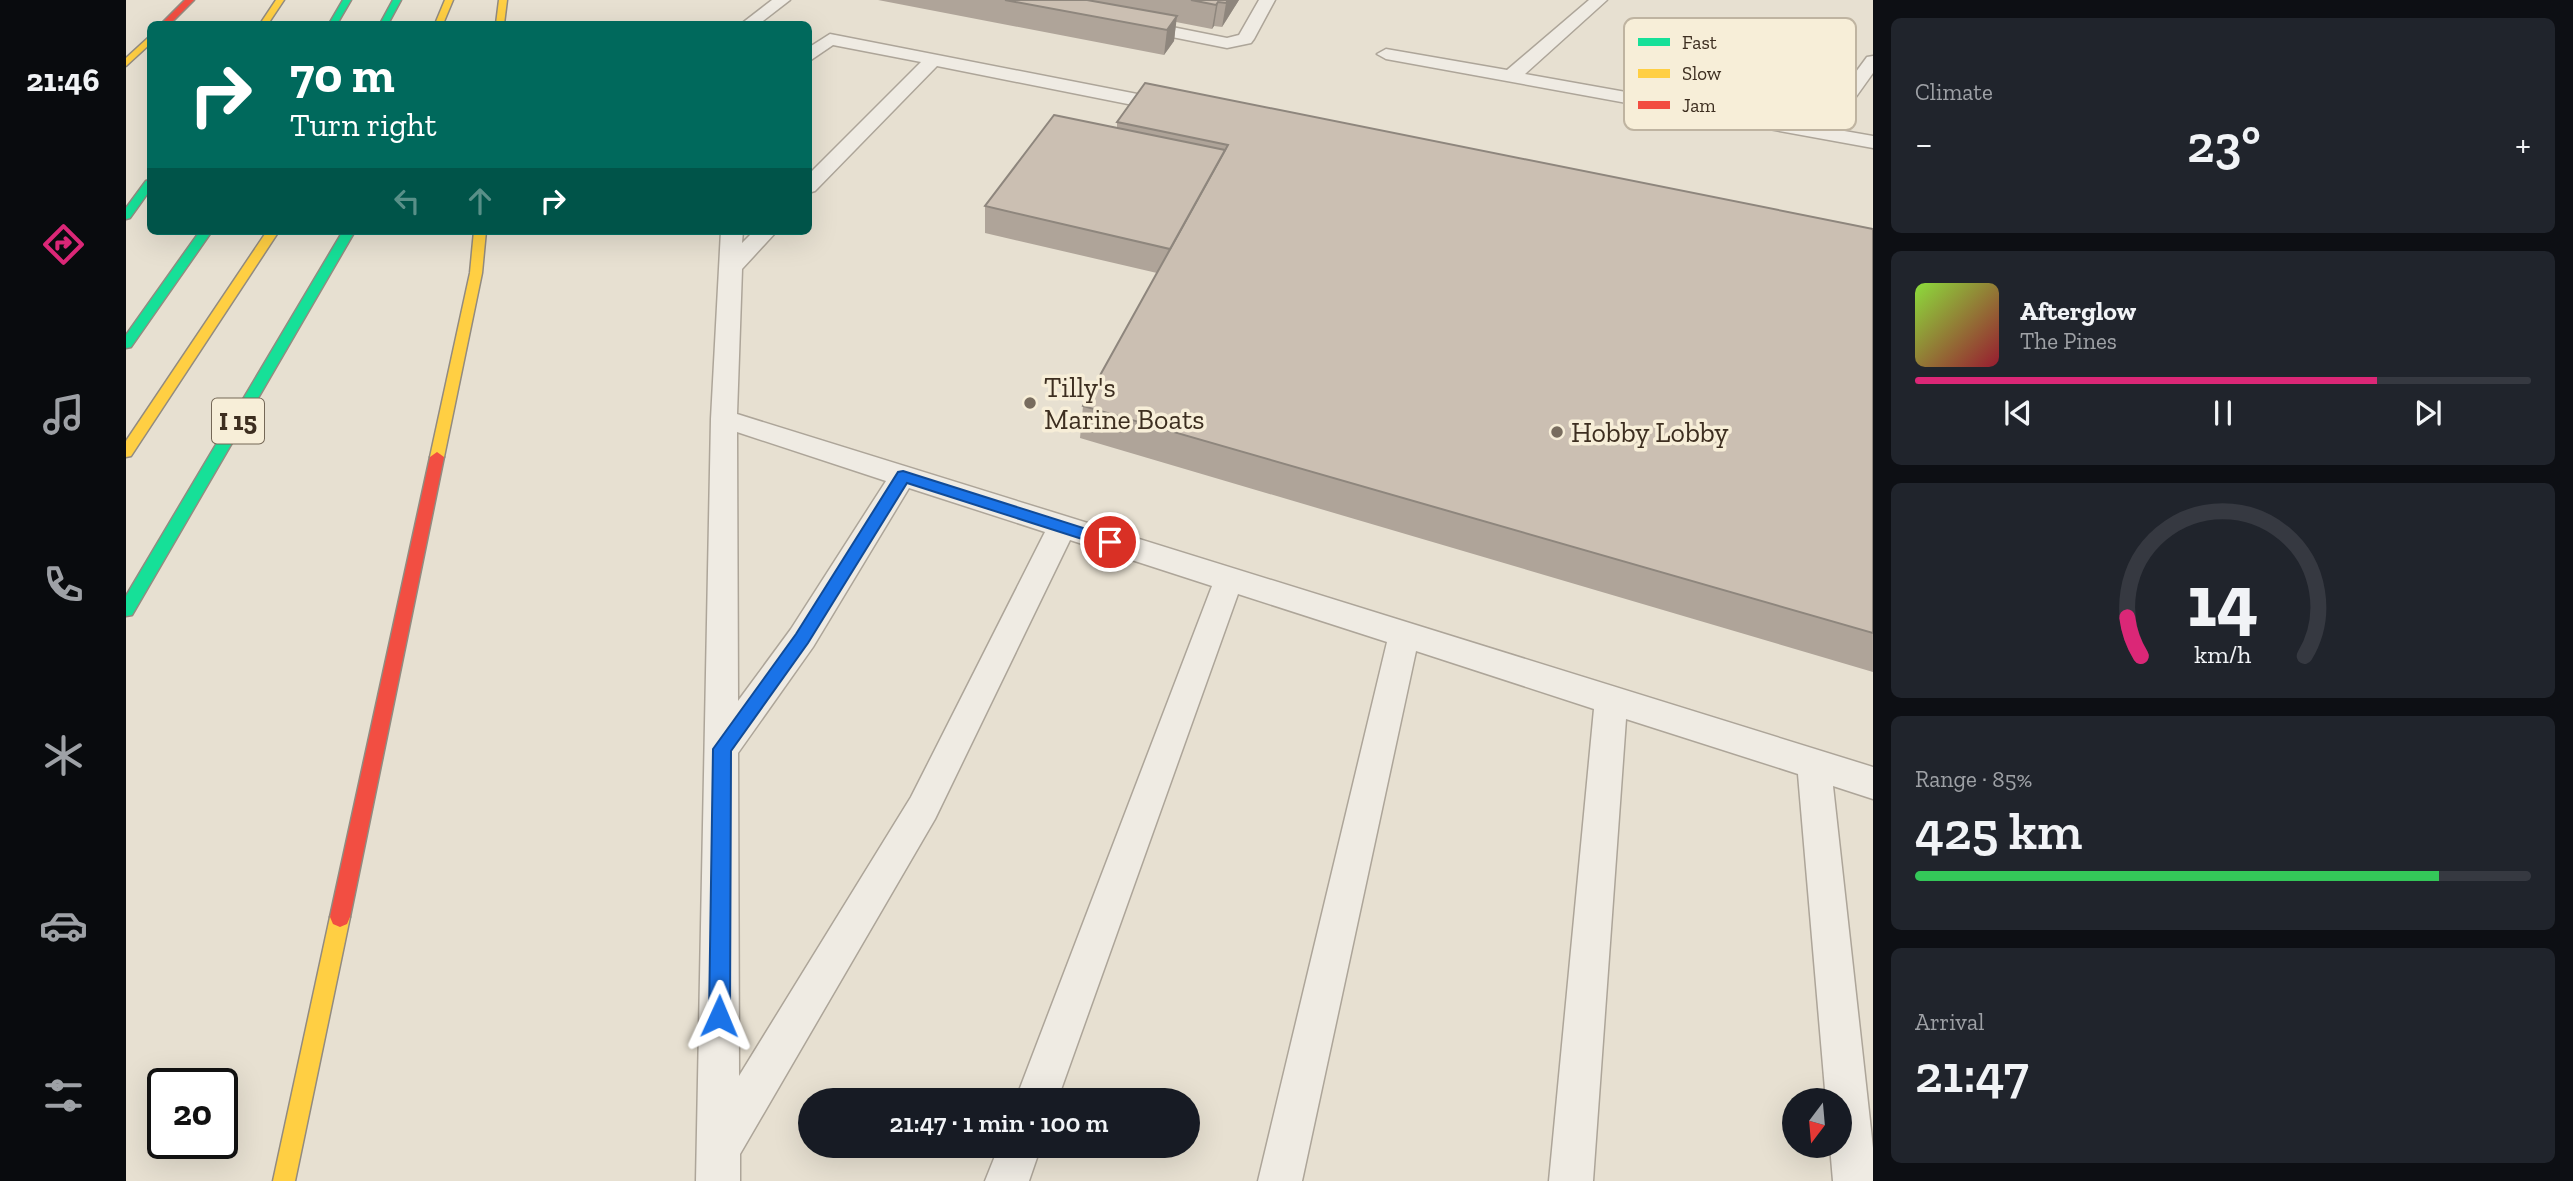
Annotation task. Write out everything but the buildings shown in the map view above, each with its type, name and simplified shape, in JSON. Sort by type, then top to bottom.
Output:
[{"type":"highway","points":[[168,21],[190,0]]},
{"type":"highway","points":[[266,21],[280,0]]},
{"type":"highway","points":[[335,21],[347,0]]},
{"type":"highway","points":[[386,21],[397,0]]},
{"type":"highway","points":[[440,21],[449,0]]},
{"type":"highway","points":[[500,21],[503,0]]},
{"type":"highway","points":[[126,63],[147,42]]},
{"type":"highway","points":[[126,216],[147,187]]},
{"type":"highway","points":[[126,344],[203,235]]},
{"type":"highway","points":[[126,452],[270,235]]},
{"type":"highway","name":"I 15","points":[[126,610],[347,235]]},
{"type":"highway","points":[[284,1181],[476,273],[480,235]]},
{"type":"lane","points":[[753,21],[782,0]]},
{"type":"lane","points":[[1121,23],[1227,43],[1245,39],[1267,0]]},
{"type":"lane","points":[[1510,77],[1599,0]]},
{"type":"lane","points":[[812,54],[830,38],[1190,111]]},
{"type":"lane","points":[[1385,54],[1624,98]]},
{"type":"lane","points":[[812,183],[933,60]]},
{"type":"lane","points":[[1856,85],[1873,61]]},
{"type":"lane","points":[[1804,130],[1873,142]]},
{"type":"lane","points":[[718,1166],[724,419],[732,235]]},
{"type":"lane","points":[[730,268],[762,235]]},
{"type":"lane","points":[[724,419],[1873,783]]},
{"type":"lane","points":[[722,749],[802,638],[903,476]]},
{"type":"lane","points":[[718,1166],[923,808],[1062,527]]},
{"type":"lane","points":[[1041,1088],[1229,579]]},
{"type":"lane","points":[[1280,1181],[1404,635]]},
{"type":"lane","points":[[1570,1181],[1611,700]]},
{"type":"lane","points":[[1814,765],[1855,1181]]},
{"type":"lane","points":[[1007,1181],[1016,1158]]},
{"type":"traffic: fast","points":[[335,21],[347,0]]},
{"type":"traffic: fast","points":[[386,21],[397,0]]},
{"type":"traffic: fast","points":[[126,216],[147,187]]},
{"type":"traffic: fast","points":[[126,344],[203,235]]},
{"type":"traffic: fast","points":[[126,610],[347,235]]},
{"type":"traffic: slow","points":[[266,21],[280,0]]},
{"type":"traffic: slow","points":[[440,21],[449,0]]},
{"type":"traffic: slow","points":[[500,21],[503,0]]},
{"type":"traffic: slow","points":[[126,63],[147,42]]},
{"type":"traffic: slow","points":[[126,452],[270,235]]},
{"type":"traffic: slow","points":[[437,457],[476,273],[480,235]]},
{"type":"traffic: slow","points":[[284,1181],[340,917]]},
{"type":"traffic: jam","points":[[168,21],[190,0]]},
{"type":"traffic: jam","points":[[340,917],[437,457]]},
{"type":"place","name":"Tilly's Marine Boats","points":[[1030,403]]},
{"type":"place","name":"Hobby Lobby","points":[[1557,432]]},
{"type":"route","points":[[719,1016],[722,749],[802,638],[903,476],[1110,542]]}]
